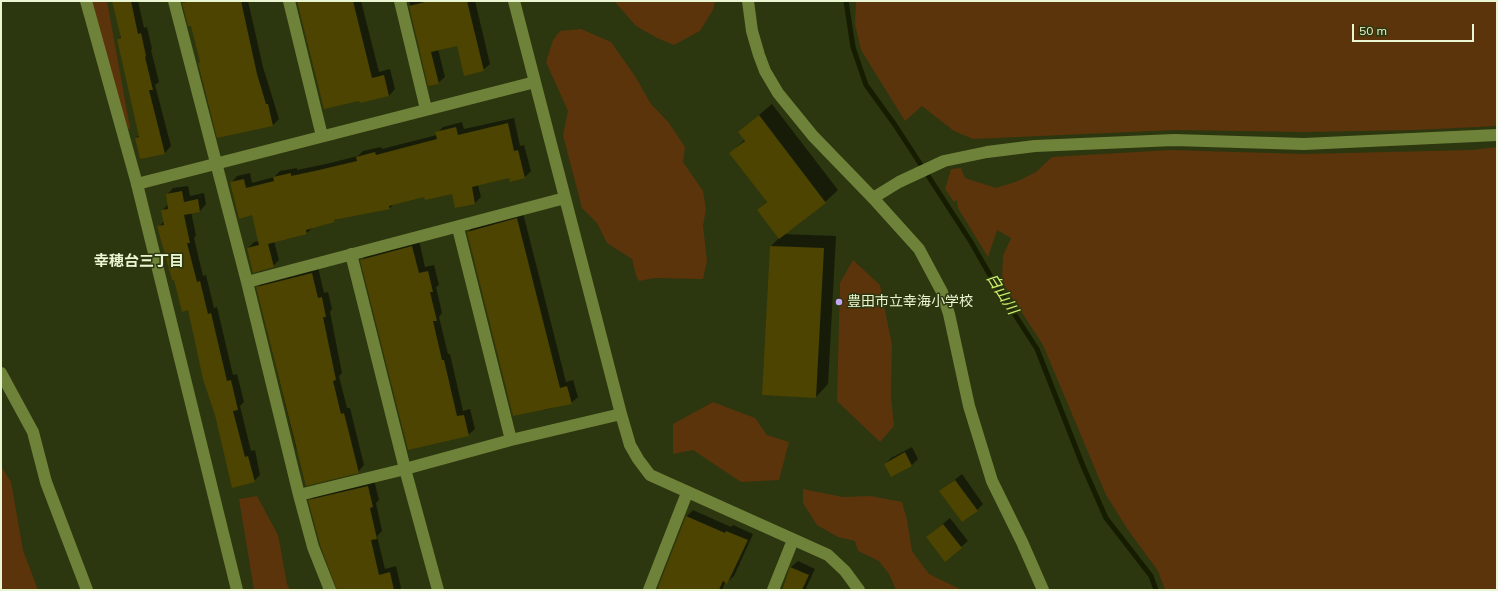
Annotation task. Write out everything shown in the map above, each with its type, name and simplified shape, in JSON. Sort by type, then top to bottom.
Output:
[{"type":"street","points":[[86,1],[137,184],[237,590]]},
{"type":"street","points":[[174,1],[247,282],[299,495],[313,547],[330,590]]},
{"type":"street","points":[[289,1],[322,136]]},
{"type":"street","points":[[400,1],[426,109]]},
{"type":"street","points":[[514,1],[630,445],[650,475],[687,493],[828,555],[845,571],[859,590]]},
{"type":"street","points":[[748,1],[752,31],[765,71],[778,93],[813,136],[873,198],[919,249],[942,292],[949,314],[969,406],[992,481],[1032,563],[1043,590]]},
{"type":"street","points":[[137,184],[535,82]]},
{"type":"street","points":[[873,198],[899,182],[944,161],[987,152],[1043,146],[1174,140],[1304,144],[1497,135]]},
{"type":"street","points":[[247,282],[351,254],[458,228],[565,198]]},
{"type":"street","points":[[458,228],[510,440]]},
{"type":"street","points":[[351,254],[405,469],[438,590]]},
{"type":"street","points":[[1,372],[33,432],[46,482],[88,590]]},
{"type":"street","points":[[299,495],[405,469],[510,440],[621,414]]},
{"type":"street","points":[[649,590],[687,493]]},
{"type":"street","points":[[772,590],[793,540]]},
{"type":"shaded area","points":[[83,1],[107,1],[130,128],[120,136]]},
{"type":"shaded area","points":[[614,1],[715,1],[714,8],[700,31],[674,45],[657,38],[636,26]]},
{"type":"shaded area","points":[[856,1],[1497,1],[1497,126],[1415,130],[1305,132],[1175,130],[973,139],[954,131],[922,106],[905,121],[861,50],[855,24]]},
{"type":"shaded area","points":[[581,29],[611,42],[635,76],[651,104],[669,123],[685,147],[683,162],[703,191],[706,209],[703,226],[707,261],[703,279],[655,278],[639,281],[632,259],[607,243],[597,223],[582,208],[563,135],[568,111],[546,62],[553,40],[560,31]]},
{"type":"shaded area","points":[[1497,147],[1497,590],[1165,590],[1158,571],[1128,530],[1106,495],[1043,345],[1002,282],[1003,256],[1011,238],[997,230],[988,257],[958,208],[957,200],[954,202],[945,189],[951,169],[961,168],[965,178],[996,188],[1018,181],[1036,172],[1052,157],[1170,150],[1304,154],[1472,150]]},
{"type":"shaded area","points":[[853,260],[880,285],[892,345],[891,397],[894,426],[880,442],[837,401],[840,283]]},
{"type":"shaded area","points":[[713,402],[755,418],[767,435],[789,442],[779,480],[741,482],[693,450],[673,454],[673,424]]},
{"type":"shaded area","points":[[1,466],[11,482],[23,550],[38,590],[1,590]]},
{"type":"shaded area","points":[[803,489],[843,497],[871,496],[902,502],[907,520],[912,551],[929,574],[962,590],[896,590],[889,574],[879,561],[858,551],[855,541],[838,537],[817,525],[803,503]]},
{"type":"shaded area","points":[[257,496],[278,535],[287,584],[290,590],[254,590],[239,499]]},
{"type":"building","points":[[112,1],[131,1],[138,34],[141,33],[153,90],[149,90],[165,154],[140,159],[135,138],[139,137],[117,39],[121,38]]},
{"type":"building","points":[[190,1],[241,1],[257,74],[266,104],[268,104],[273,126],[217,138],[198,63],[200,62],[191,26],[188,26],[182,3]]},
{"type":"building","points":[[297,1],[353,1],[372,78],[384,75],[389,96],[324,109]]},
{"type":"building","points":[[429,1],[467,1],[484,71],[464,76],[457,46],[431,52],[439,84],[428,86],[409,6]]},
{"type":"building","points":[[759,115],[826,203],[779,239],[757,210],[767,202],[729,153],[745,141],[738,132]]},
{"type":"building","points":[[508,123],[514,151],[518,150],[525,178],[510,182],[509,178],[472,187],[475,204],[455,208],[452,194],[425,200],[424,197],[389,206],[390,209],[334,220],[335,222],[306,230],[307,234],[268,244],[274,267],[253,273],[247,248],[259,245],[252,215],[239,219],[230,182],[244,179],[246,188],[274,181],[273,177],[291,173],[291,176],[319,170],[357,161],[356,157],[375,152],[376,155],[437,139],[435,132],[456,127],[458,135]]},
{"type":"building","points":[[182,191],[184,202],[198,199],[200,212],[184,215],[190,243],[187,243],[197,282],[200,281],[208,314],[211,313],[227,381],[231,380],[238,410],[233,411],[245,457],[248,456],[255,482],[232,488],[215,415],[203,379],[188,310],[182,312],[174,280],[172,280],[157,226],[164,225],[161,210],[168,209],[166,194]]},
{"type":"building","points":[[517,218],[560,388],[567,386],[572,404],[513,416],[467,232]]},
{"type":"building","points":[[412,246],[419,273],[428,271],[433,292],[430,292],[437,321],[433,321],[442,360],[444,360],[457,416],[464,415],[469,436],[408,450],[360,260]]},
{"type":"building","points":[[770,246],[824,248],[816,398],[762,395]]},
{"type":"building","points":[[312,273],[318,298],[322,297],[326,317],[323,317],[336,380],[333,381],[341,414],[344,413],[359,473],[306,486],[256,287]]},
{"type":"building","points":[[905,452],[912,466],[891,477],[884,464]]},
{"type":"building","points":[[955,480],[978,511],[962,522],[939,491]]},
{"type":"building","points":[[368,486],[373,507],[370,508],[377,539],[371,540],[379,575],[390,572],[394,590],[337,590],[320,545],[308,500]]},
{"type":"building","points":[[686,516],[725,533],[726,531],[748,540],[727,584],[723,581],[719,590],[657,590]]},
{"type":"building","points":[[943,524],[962,548],[945,562],[926,537]]},
{"type":"building","points":[[790,567],[809,575],[802,590],[782,590]]},
{"type":"waterway","name":"白山川","points":[[846,1],[853,47],[866,85],[895,125],[971,242],[995,284],[1037,349],[1083,466],[1106,518],[1151,576],[1156,590]]},
{"type":"place","name":"豊田市立幸海小学校","points":[[839,302]]},
{"type":"district","name":"幸穂台三丁目","points":[[139,261]]}]
